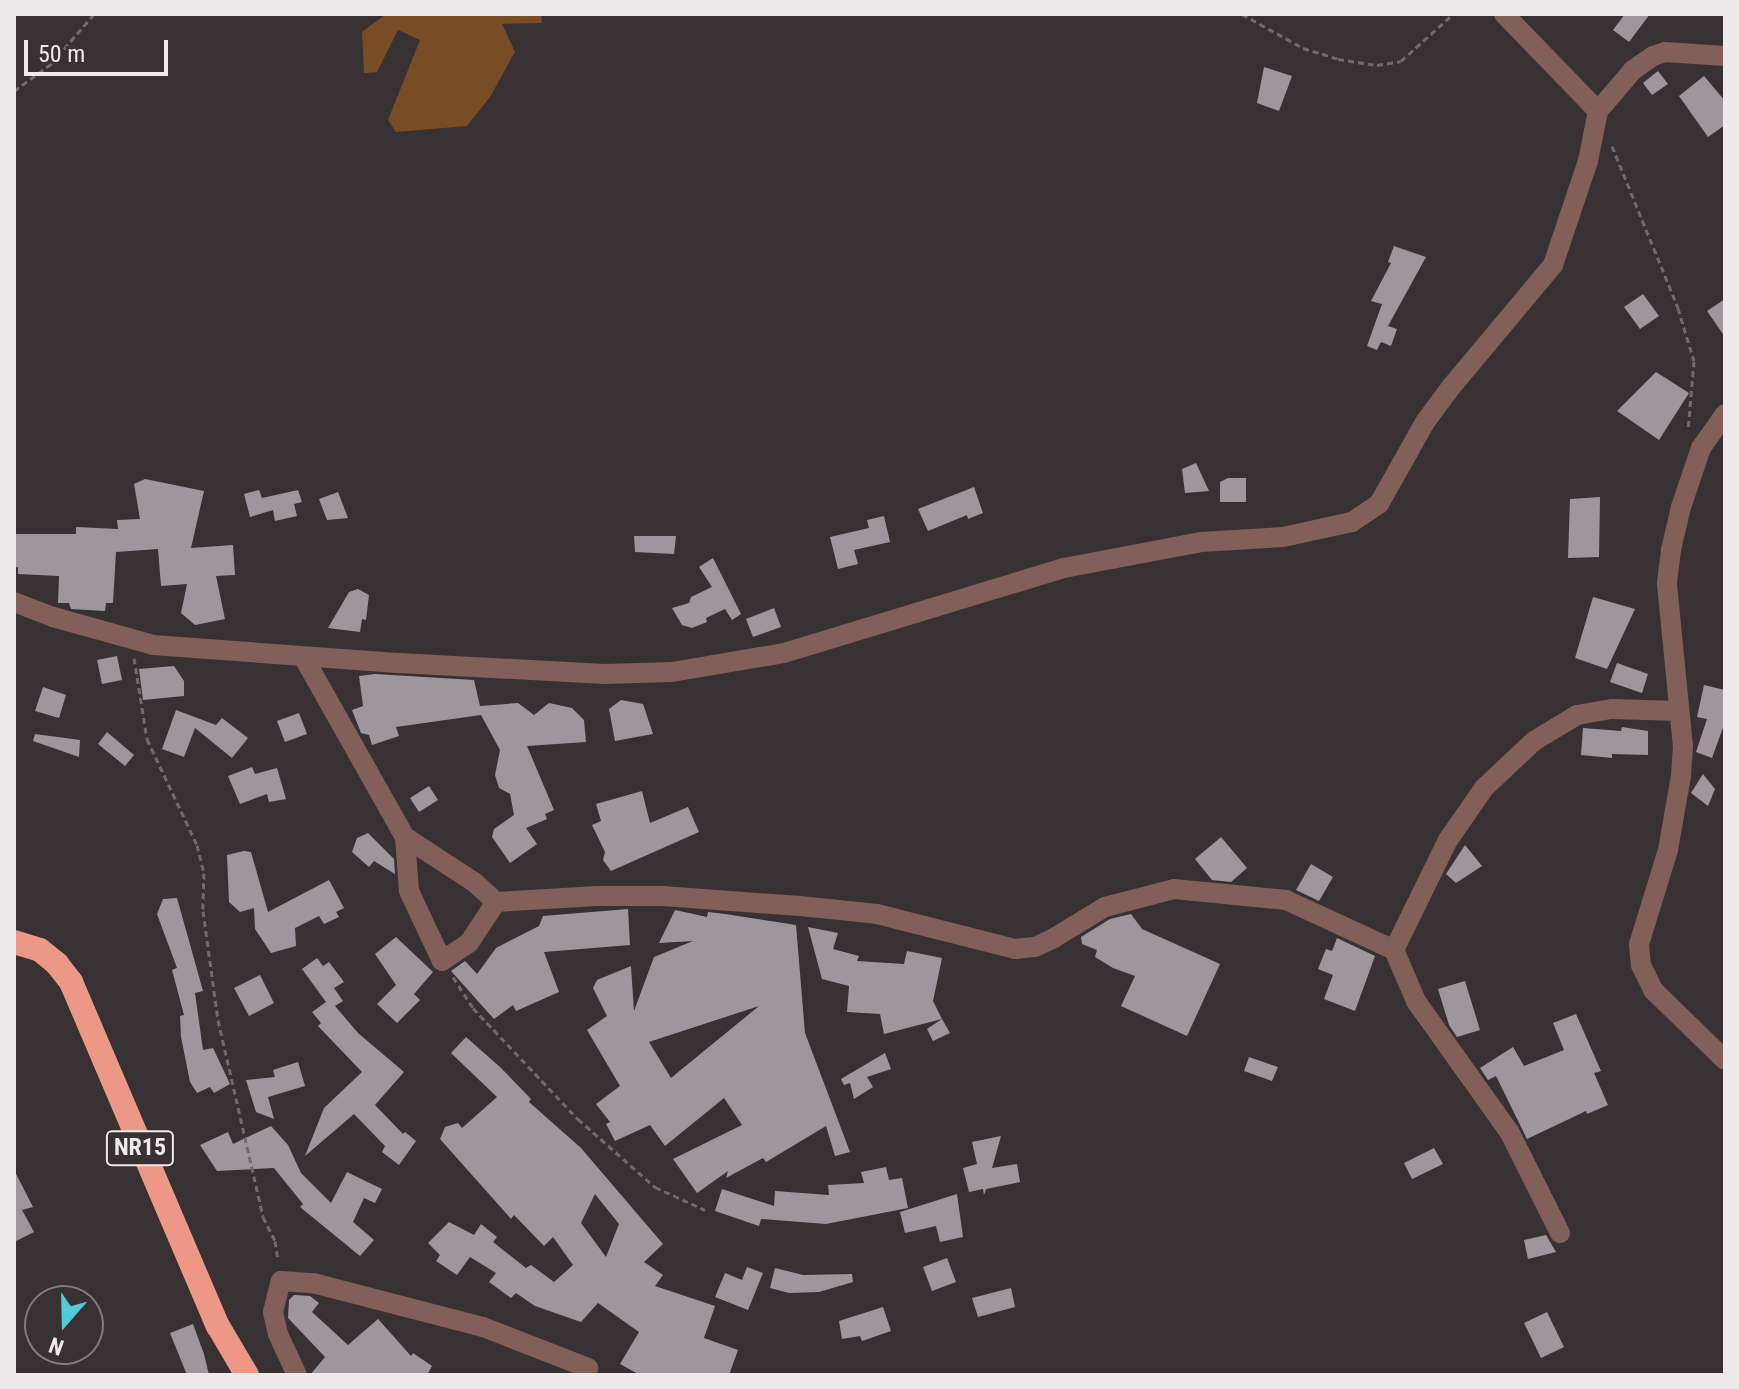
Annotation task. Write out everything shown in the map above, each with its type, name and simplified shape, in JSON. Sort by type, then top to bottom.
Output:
[{"type":"highway","name":"NR15","points":[[14,942],[40,950],[57,964],[71,982],[218,1326],[247,1375]]},
{"type":"street","points":[[1504,14],[1598,111]]},
{"type":"street","points":[[14,602],[53,617],[153,645],[304,658],[605,674],[686,670],[784,653],[1064,568],[1201,542],[1283,537],[1352,522],[1379,504],[1425,422],[1553,265],[1588,161],[1598,111],[1633,70],[1653,56],[1676,52],[1725,56]]},
{"type":"street","points":[[1725,414],[1701,448],[1681,507],[1671,550],[1667,584],[1683,746],[1679,798],[1668,850],[1641,932],[1640,954],[1645,976],[1653,990],[1725,1060]]},
{"type":"street","points":[[304,658],[405,837],[409,891],[442,961],[469,943],[496,902]]},
{"type":"street","points":[[1394,950],[1448,840],[1484,788],[1534,741],[1577,715],[1612,709],[1679,711]]},
{"type":"street","points":[[405,837],[447,863],[496,902],[663,896],[800,906],[877,914],[1015,949],[1044,943],[1105,907],[1174,889],[1286,900],[1394,950],[1416,1001],[1510,1133],[1560,1233]]},
{"type":"street","points":[[297,1375],[278,1334],[273,1312],[281,1281],[313,1283],[483,1327],[588,1368]]},
{"type":"path","points":[[14,91],[51,64],[94,14]]},
{"type":"path","points":[[1242,14],[1303,48],[1338,59],[1377,65],[1401,61],[1453,14]]},
{"type":"path","points":[[1598,111],[1678,308],[1694,361],[1687,434]]},
{"type":"path","points":[[131,639],[147,739],[197,845],[204,873],[203,911],[218,1020],[263,1217],[275,1241],[281,1281]]},
{"type":"path","points":[[442,961],[473,1008],[578,1119],[655,1187],[705,1210]]},
{"type":"shaded area","points":[[386,14],[541,14],[542,23],[502,24],[515,52],[490,97],[467,126],[396,132],[388,120],[420,40],[398,30],[377,72],[364,73],[362,32]]},
{"type":"building","points":[[1625,14],[1650,14],[1629,42],[1613,30]]},
{"type":"building","points":[[1264,67],[1292,76],[1279,111],[1257,103]]},
{"type":"building","points":[[1658,71],[1668,84],[1652,95],[1643,83]]},
{"type":"building","points":[[1704,76],[1725,101],[1725,125],[1708,137],[1679,96]]},
{"type":"building","points":[[1394,246],[1426,257],[1388,326],[1397,329],[1391,346],[1381,342],[1377,350],[1367,346],[1382,304],[1371,301],[1391,263],[1388,262]]},
{"type":"building","points":[[1643,294],[1659,316],[1640,329],[1624,307]]},
{"type":"building","points":[[1725,299],[1725,337],[1707,311]]},
{"type":"building","points":[[1656,372],[1689,393],[1659,440],[1617,411]]},
{"type":"building","points":[[1196,463],[1209,491],[1185,493],[1182,469]]},
{"type":"building","points":[[1228,478],[1246,478],[1246,502],[1220,502],[1220,482]]},
{"type":"building","points":[[145,479],[204,491],[191,548],[233,545],[235,575],[216,576],[225,619],[195,625],[181,613],[187,584],[161,586],[158,549],[116,552],[113,603],[106,603],[105,611],[71,609],[69,603],[58,603],[59,576],[18,574],[18,567],[14,568],[14,534],[76,534],[76,527],[118,529],[117,520],[140,519],[134,484]]},
{"type":"building","points":[[974,487],[983,513],[968,519],[967,515],[928,531],[918,509]]},
{"type":"building","points":[[259,490],[262,498],[298,490],[302,502],[294,504],[297,516],[275,521],[273,510],[250,517],[244,494]]},
{"type":"building","points":[[338,492],[348,518],[327,520],[319,499]]},
{"type":"building","points":[[1600,497],[1599,557],[1568,558],[1570,499]]},
{"type":"building","points":[[884,516],[890,542],[854,550],[858,564],[838,569],[830,537],[869,528],[867,520]]},
{"type":"building","points":[[634,536],[676,536],[674,554],[635,552]]},
{"type":"building","points":[[713,558],[741,614],[732,620],[725,609],[692,628],[682,625],[672,608],[689,603],[691,597],[712,587],[699,567]]},
{"type":"building","points":[[358,589],[369,595],[366,620],[362,619],[360,632],[328,628],[349,592]]},
{"type":"building","points":[[1593,597],[1635,609],[1607,669],[1575,658]]},
{"type":"building","points":[[774,608],[781,627],[753,637],[746,619]]},
{"type":"building","points":[[117,656],[122,680],[102,684],[97,660]]},
{"type":"building","points":[[1617,663],[1648,674],[1642,693],[1610,682]]},
{"type":"building","points":[[174,666],[184,681],[184,696],[143,700],[139,669]]},
{"type":"building","points":[[375,674],[474,680],[480,706],[518,703],[534,715],[549,703],[572,708],[584,720],[586,742],[527,746],[554,810],[545,814],[547,819],[526,828],[537,844],[510,863],[492,837],[494,829],[514,815],[510,794],[499,788],[495,775],[500,750],[481,715],[396,727],[399,736],[372,745],[369,735],[361,733],[352,710],[363,706],[359,676]]},
{"type":"building","points":[[1704,685],[1725,690],[1725,722],[1712,758],[1696,752],[1707,719],[1697,717]]},
{"type":"building","points":[[43,687],[66,695],[59,718],[35,711]]},
{"type":"building","points":[[621,700],[643,704],[653,734],[615,741],[609,709]]},
{"type":"building","points":[[176,710],[216,725],[222,718],[248,738],[232,758],[195,728],[184,757],[162,749]]},
{"type":"building","points":[[299,713],[307,734],[285,742],[277,721]]},
{"type":"building","points":[[1622,727],[1648,731],[1648,755],[1612,754],[1612,758],[1581,755],[1583,728],[1621,731]]},
{"type":"building","points":[[107,732],[134,755],[125,766],[98,744]]},
{"type":"building","points":[[35,734],[80,740],[79,757],[33,741]]},
{"type":"building","points":[[252,767],[255,774],[277,768],[286,799],[269,802],[267,794],[240,804],[228,776]]},
{"type":"building","points":[[1703,774],[1715,789],[1708,806],[1691,793]]},
{"type":"building","points":[[429,786],[438,800],[419,812],[410,798]]},
{"type":"building","points":[[642,791],[650,823],[688,807],[699,832],[611,871],[603,860],[605,852],[592,825],[601,821],[596,804]]},
{"type":"building","points":[[368,833],[394,859],[395,874],[374,861],[369,867],[352,852],[357,838]]},
{"type":"building","points":[[1221,837],[1247,868],[1231,882],[1212,880],[1195,859]]},
{"type":"building","points":[[1465,845],[1482,866],[1456,883],[1446,874]]},
{"type":"building","points":[[251,852],[268,912],[329,880],[344,908],[336,912],[339,917],[324,924],[319,916],[295,928],[296,946],[271,953],[255,929],[254,908],[240,912],[229,902],[227,855]]},
{"type":"building","points":[[1311,864],[1333,877],[1319,901],[1296,890]]},
{"type":"building","points":[[177,898],[203,991],[195,993],[203,1050],[213,1048],[230,1084],[214,1093],[210,1087],[197,1093],[190,1082],[181,1037],[180,1016],[184,1015],[172,970],[177,968],[157,914],[163,899]]},
{"type":"building","points":[[628,909],[630,945],[544,952],[559,992],[516,1011],[513,1005],[494,1019],[451,971],[465,961],[477,974],[496,948],[539,926],[543,916]]},
{"type":"building","points":[[675,910],[707,917],[708,912],[796,925],[805,1033],[850,1152],[835,1156],[826,1126],[766,1162],[763,1158],[726,1178],[728,1171],[697,1193],[673,1159],[742,1125],[724,1098],[665,1146],[650,1125],[615,1141],[606,1124],[610,1122],[596,1104],[620,1086],[587,1030],[607,1016],[593,988],[597,980],[631,966],[634,1011],[654,957],[693,941],[659,943]],"holes":[[[759,1006],[671,1078],[649,1042]]]},
{"type":"building","points":[[1131,914],[1142,929],[1220,964],[1187,1036],[1121,1006],[1135,976],[1113,968],[1095,957],[1097,950],[1082,944],[1081,937],[1110,919]]},
{"type":"building","points":[[808,927],[838,933],[833,949],[859,956],[857,961],[904,964],[907,951],[942,958],[933,1001],[942,1019],[884,1034],[880,1014],[847,1012],[849,986],[822,979]]},
{"type":"building","points":[[396,937],[433,972],[414,994],[420,1000],[397,1023],[377,1004],[396,985],[375,954]]},
{"type":"building","points":[[1337,938],[1375,956],[1355,1011],[1324,999],[1333,975],[1318,969],[1326,949],[1332,951]]},
{"type":"building","points":[[317,958],[323,966],[329,962],[344,982],[334,988],[343,1001],[335,1006],[358,1033],[404,1072],[375,1105],[403,1134],[405,1132],[416,1141],[399,1165],[382,1152],[385,1146],[354,1114],[305,1156],[324,1108],[362,1072],[318,1026],[321,1023],[312,1012],[326,1002],[302,969]]},
{"type":"building","points":[[260,975],[274,1003],[249,1016],[234,988]]},
{"type":"building","points":[[1465,981],[1480,1030],[1457,1037],[1449,1025],[1438,989]]},
{"type":"building","points":[[1576,1014],[1601,1071],[1594,1073],[1608,1105],[1587,1114],[1586,1111],[1527,1139],[1496,1076],[1488,1080],[1480,1068],[1513,1047],[1524,1066],[1564,1050],[1553,1023]]},
{"type":"building","points":[[942,1019],[950,1033],[933,1041],[927,1029]]},
{"type":"building","points":[[466,1037],[500,1067],[531,1099],[529,1102],[581,1148],[663,1244],[644,1262],[663,1275],[655,1286],[715,1306],[704,1338],[738,1350],[729,1375],[640,1375],[620,1364],[639,1332],[598,1303],[581,1322],[535,1306],[516,1293],[511,1298],[489,1282],[496,1273],[470,1257],[457,1275],[436,1261],[440,1255],[428,1243],[449,1222],[474,1235],[481,1224],[497,1237],[493,1242],[526,1268],[531,1265],[554,1282],[573,1265],[553,1237],[544,1246],[514,1215],[511,1219],[440,1139],[445,1127],[458,1123],[462,1128],[497,1097],[451,1053]],"holes":[[[595,1194],[619,1224],[606,1257],[581,1223]]]},
{"type":"building","points":[[885,1053],[891,1069],[867,1077],[873,1087],[854,1099],[850,1083],[844,1085],[841,1079]]},
{"type":"building","points":[[1249,1057],[1278,1067],[1272,1081],[1244,1071]]},
{"type":"building","points":[[298,1062],[305,1086],[268,1097],[274,1119],[256,1112],[246,1080],[275,1077],[273,1070]]},
{"type":"building","points":[[271,1126],[288,1145],[301,1173],[331,1203],[347,1172],[382,1189],[375,1203],[364,1198],[353,1222],[374,1240],[360,1256],[300,1207],[303,1204],[274,1168],[217,1171],[200,1145],[228,1132],[233,1144]]},
{"type":"building","points":[[1001,1136],[992,1168],[1017,1164],[1020,1182],[986,1189],[984,1195],[983,1189],[969,1192],[963,1168],[977,1164],[972,1142]]},
{"type":"building","points":[[1434,1148],[1443,1164],[1412,1179],[1404,1163]]},
{"type":"building","points":[[886,1167],[889,1180],[902,1178],[908,1208],[826,1224],[761,1219],[759,1226],[715,1211],[722,1189],[774,1206],[775,1191],[829,1195],[828,1185],[864,1183],[861,1172]]},
{"type":"building","points":[[14,1170],[33,1207],[22,1210],[34,1232],[14,1242]]},
{"type":"building","points":[[957,1194],[963,1237],[940,1242],[936,1226],[905,1233],[900,1212]]},
{"type":"building","points":[[1546,1235],[1556,1252],[1528,1259],[1524,1240]]},
{"type":"building","points":[[947,1258],[956,1282],[932,1291],[923,1267]]},
{"type":"building","points":[[747,1267],[763,1273],[748,1310],[715,1297],[725,1273],[742,1280]]},
{"type":"building","points":[[775,1268],[803,1275],[852,1274],[853,1282],[819,1292],[789,1293],[770,1288]]},
{"type":"building","points":[[1011,1288],[1015,1307],[978,1317],[972,1298]]},
{"type":"building","points":[[294,1295],[310,1296],[319,1303],[312,1312],[348,1345],[378,1319],[411,1356],[413,1353],[432,1366],[427,1375],[310,1375],[325,1357],[288,1318],[289,1300]]},
{"type":"building","points":[[883,1307],[891,1331],[862,1341],[860,1336],[842,1339],[839,1321]]},
{"type":"building","points":[[1547,1312],[1564,1347],[1541,1358],[1524,1323]]},
{"type":"building","points":[[193,1324],[209,1375],[187,1375],[170,1333]]}]
